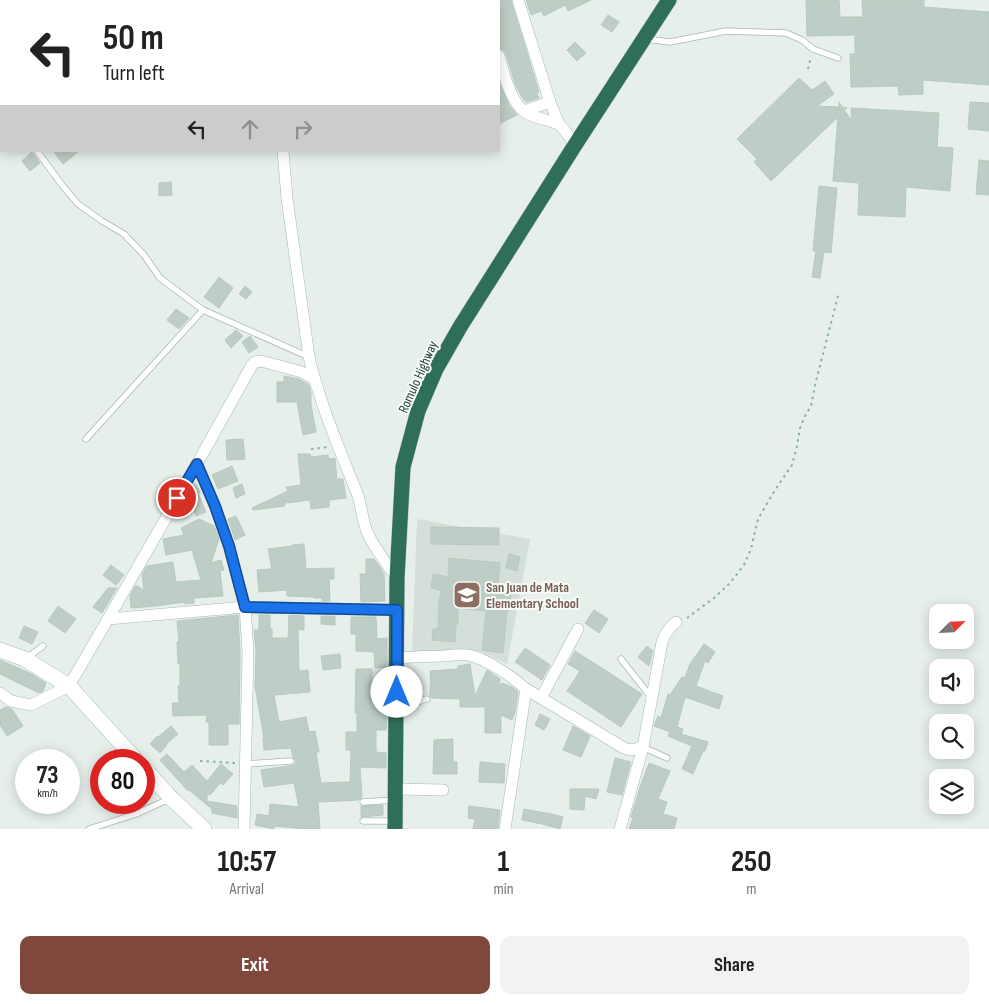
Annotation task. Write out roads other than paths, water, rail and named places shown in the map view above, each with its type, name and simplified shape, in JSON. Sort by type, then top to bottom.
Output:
[{"type":"highway","name":"Romulo Highway","points":[[395,825],[397,578],[403,467],[418,411],[436,369],[460,327],[575,145],[670,0]]},
{"type":"street","points":[[518,0],[550,102],[559,124],[575,145]]},
{"type":"street","points":[[500,60],[507,84],[515,100],[524,111],[534,117],[559,124]]},
{"type":"street","points":[[524,111],[550,102]]},
{"type":"street","points":[[283,152],[287,198],[309,357],[314,379],[337,445],[359,499],[368,534],[397,578]]},
{"type":"street","points":[[0,693],[11,701],[31,705],[69,686],[197,464],[249,369],[255,362],[261,361],[302,372],[314,379]]},
{"type":"street","points":[[197,464],[229,546],[245,607],[248,652],[244,829]]},
{"type":"street","points":[[108,619],[245,607],[397,610]]},
{"type":"street","points":[[620,829],[644,748],[662,642],[669,629],[676,622]]},
{"type":"street","points":[[541,698],[578,629]]},
{"type":"street","points":[[0,650],[25,659],[69,686],[126,749]]},
{"type":"street","points":[[397,658],[468,655],[487,662],[526,689],[624,748],[636,750],[644,748]]},
{"type":"street","points":[[505,829],[526,689]]},
{"type":"street","points":[[155,780],[204,829]]},
{"type":"street","points":[[395,794],[443,790]]},
{"type":"lane","points":[[645,39],[670,42],[726,31],[786,33],[802,40],[812,49],[838,58]]},
{"type":"lane","points":[[38,152],[78,204],[124,234],[144,255],[160,278],[203,310],[309,357]]},
{"type":"lane","points":[[86,439],[203,310]]},
{"type":"lane","points":[[25,659],[43,646]]},
{"type":"lane","points":[[621,659],[652,699]]},
{"type":"lane","points":[[397,708],[427,699]]},
{"type":"lane","points":[[644,748],[667,758]]},
{"type":"lane","points":[[246,764],[291,761]]},
{"type":"lane","points":[[363,802],[395,794]]},
{"type":"lane","points":[[89,829],[136,814],[171,798]]},
{"type":"lane","points":[[363,821],[395,825]]},
{"type":"place","name":"San Juan de Mata Elementary School","points":[[467,595]]}]
